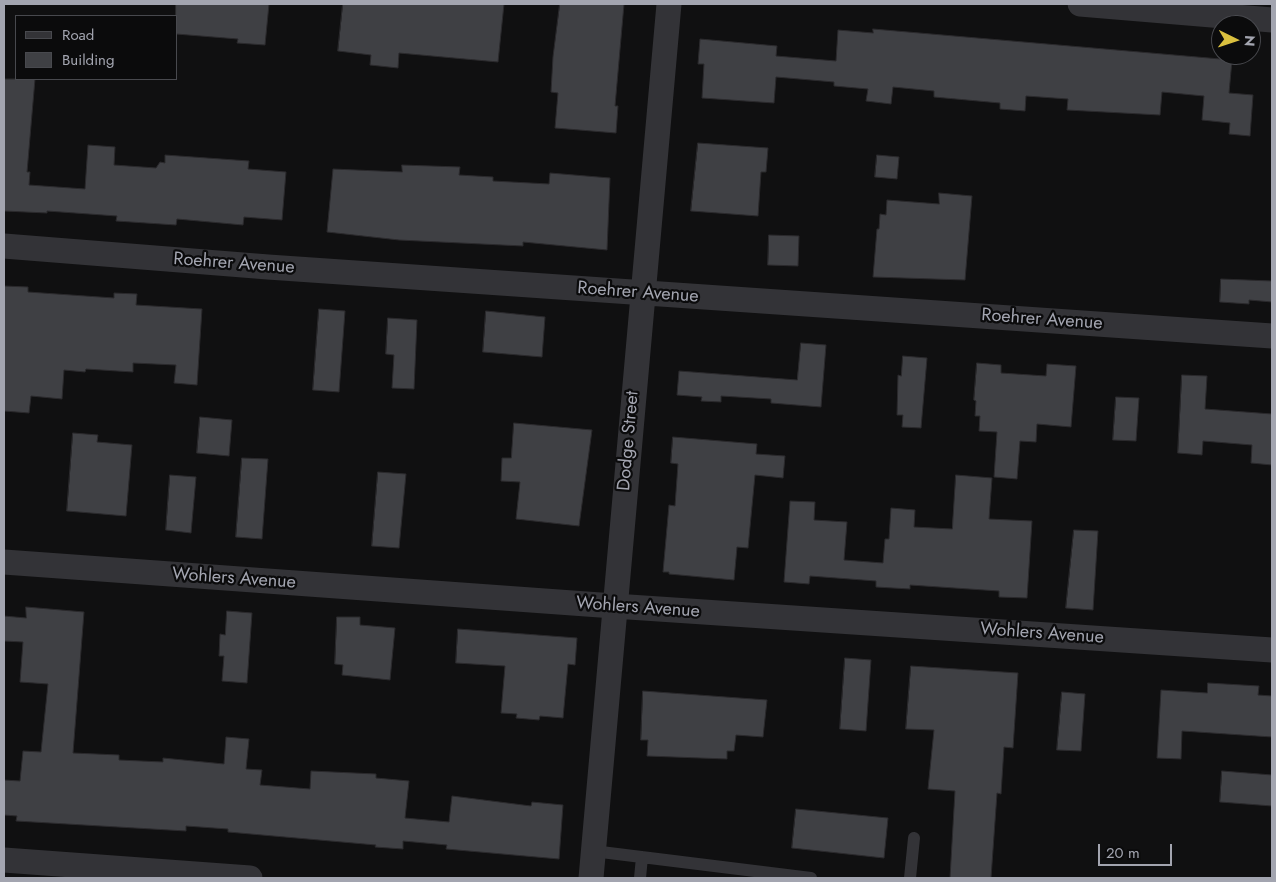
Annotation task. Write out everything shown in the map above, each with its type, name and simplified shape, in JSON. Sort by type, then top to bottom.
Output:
[{"type":"street","name":"Dodge Street","points":[[590,878],[669,4]]},
{"type":"street","points":[[1080,4],[1272,20]]},
{"type":"street","name":"Roehrer Avenue","points":[[4,246],[642,293],[1272,336]]},
{"type":"street","name":"Wohlers Avenue","points":[[4,562],[614,606],[1272,650]]},
{"type":"street","points":[[4,860],[250,878]]},
{"type":"lane","points":[[910,878],[914,838]]},
{"type":"lane","points":[[593,851],[811,878]]},
{"type":"lane","points":[[640,878],[642,857]]},
{"type":"building","points":[[176,4],[269,4],[265,45],[237,43],[238,39],[178,34],[178,15],[176,15]]},
{"type":"building","points":[[343,4],[504,4],[498,62],[399,53],[398,68],[370,65],[371,55],[338,51]]},
{"type":"building","points":[[560,4],[624,4],[615,106],[618,106],[616,133],[555,128],[558,93],[551,92],[553,57]]},
{"type":"building","points":[[873,29],[1211,58],[1211,65],[1232,65],[1229,93],[1253,95],[1250,136],[1229,134],[1230,123],[1202,120],[1204,96],[1162,92],[1160,115],[1067,110],[1068,99],[1026,96],[1025,111],[1000,109],[1000,103],[934,97],[934,91],[893,87],[891,104],[866,101],[868,89],[834,86],[834,82],[776,77],[774,103],[702,98],[704,64],[698,64],[700,39],[777,46],[776,56],[836,61],[838,30],[873,33]]},
{"type":"building","points":[[4,79],[35,80],[27,172],[30,172],[29,185],[85,189],[88,145],[115,147],[114,165],[156,168],[160,162],[165,163],[165,155],[249,161],[248,169],[286,172],[282,220],[244,217],[243,225],[177,219],[176,225],[116,221],[117,216],[47,211],[47,213],[4,211]]},
{"type":"building","points":[[698,143],[768,148],[766,172],[761,172],[758,216],[691,211]]},
{"type":"building","points":[[877,155],[899,157],[897,179],[875,177]]},
{"type":"building","points":[[402,165],[460,167],[459,175],[493,177],[493,181],[549,184],[550,173],[610,178],[607,250],[523,242],[523,246],[399,240],[327,232],[333,169],[402,172]]},
{"type":"building","points":[[939,193],[972,196],[965,280],[873,277],[877,229],[879,229],[880,214],[886,215],[887,200],[939,204]]},
{"type":"building","points":[[769,235],[799,236],[798,266],[768,265]]},
{"type":"building","points":[[1221,279],[1272,281],[1272,302],[1249,300],[1249,304],[1220,302]]},
{"type":"building","points":[[4,286],[28,287],[28,292],[114,298],[114,293],[137,294],[136,305],[202,309],[197,385],[174,383],[176,365],[133,363],[133,372],[86,369],[85,372],[64,370],[62,399],[31,396],[29,413],[4,411]]},
{"type":"building","points":[[319,309],[345,311],[339,392],[313,390]]},
{"type":"building","points":[[486,311],[545,317],[542,357],[483,352]]},
{"type":"building","points":[[388,318],[417,320],[414,389],[392,388],[394,355],[386,354]]},
{"type":"building","points":[[801,343],[826,345],[821,407],[771,403],[771,399],[721,396],[721,402],[701,401],[702,397],[677,395],[679,371],[797,380]]},
{"type":"building","points":[[903,356],[927,358],[921,428],[902,427],[903,415],[897,415],[898,375],[901,376]]},
{"type":"building","points":[[977,363],[1001,365],[1001,373],[1046,376],[1047,364],[1076,366],[1071,427],[1037,424],[1036,442],[1020,441],[1017,479],[994,477],[997,432],[979,431],[980,416],[975,416],[976,401],[974,400]]},
{"type":"building","points":[[1182,375],[1207,376],[1205,409],[1272,414],[1272,465],[1251,463],[1252,445],[1203,441],[1202,455],[1178,453]]},
{"type":"building","points":[[1116,397],[1139,398],[1136,441],[1113,440]]},
{"type":"building","points":[[200,417],[232,420],[229,456],[197,453]]},
{"type":"building","points":[[514,423],[592,430],[579,526],[516,519],[520,482],[501,481],[502,458],[511,458]]},
{"type":"building","points":[[73,433],[98,435],[97,442],[132,445],[126,516],[67,511]]},
{"type":"building","points":[[673,437],[757,444],[756,454],[785,456],[783,478],[755,475],[748,548],[737,547],[734,580],[663,572],[669,505],[675,506],[678,464],[671,463]]},
{"type":"building","points":[[242,458],[268,459],[262,539],[236,537]]},
{"type":"building","points":[[378,472],[406,474],[399,548],[372,546]]},
{"type":"building","points":[[170,475],[196,477],[191,533],[166,530]]},
{"type":"building","points":[[956,475],[992,478],[989,519],[1032,521],[1027,598],[999,597],[999,591],[910,585],[910,589],[876,587],[876,581],[810,576],[809,584],[784,582],[790,501],[815,502],[814,520],[847,522],[844,560],[883,563],[885,539],[889,539],[891,508],[915,510],[914,527],[952,529]]},
{"type":"building","points":[[1074,530],[1098,531],[1093,610],[1066,608]]},
{"type":"building","points":[[26,607],[84,612],[73,753],[119,755],[119,760],[163,762],[163,758],[224,764],[226,737],[249,739],[246,769],[262,770],[260,785],[310,789],[311,771],[376,774],[376,778],[409,781],[405,818],[449,822],[452,796],[531,806],[532,802],[563,805],[559,859],[446,849],[447,845],[403,841],[403,849],[228,832],[228,829],[186,826],[186,831],[16,821],[17,816],[4,815],[4,780],[20,781],[23,751],[41,752],[48,684],[20,682],[23,642],[4,641],[4,616],[26,618]]},
{"type":"building","points":[[227,611],[252,613],[247,683],[222,681],[224,656],[219,656],[220,634],[225,635]]},
{"type":"building","points":[[337,617],[360,617],[360,625],[395,628],[390,680],[342,675],[343,665],[335,664]]},
{"type":"building","points":[[458,629],[577,638],[575,665],[568,664],[563,718],[540,716],[539,720],[516,718],[517,714],[501,713],[505,666],[456,663]]},
{"type":"building","points":[[845,658],[871,660],[866,731],[840,729]]},
{"type":"building","points":[[911,666],[1018,673],[1013,748],[1004,747],[1001,794],[997,793],[991,878],[950,878],[955,791],[928,789],[934,730],[906,729]]},
{"type":"building","points":[[1208,683],[1259,686],[1258,695],[1272,696],[1272,737],[1182,731],[1181,759],[1157,758],[1161,690],[1207,693]]},
{"type":"building","points":[[643,691],[767,700],[763,737],[736,735],[734,751],[727,751],[727,759],[647,756],[648,740],[641,740]]},
{"type":"building","points":[[1062,692],[1085,694],[1081,751],[1057,750]]},
{"type":"building","points":[[1222,771],[1272,775],[1272,806],[1220,802]]},
{"type":"building","points":[[796,809],[888,818],[884,858],[792,848]]}]
